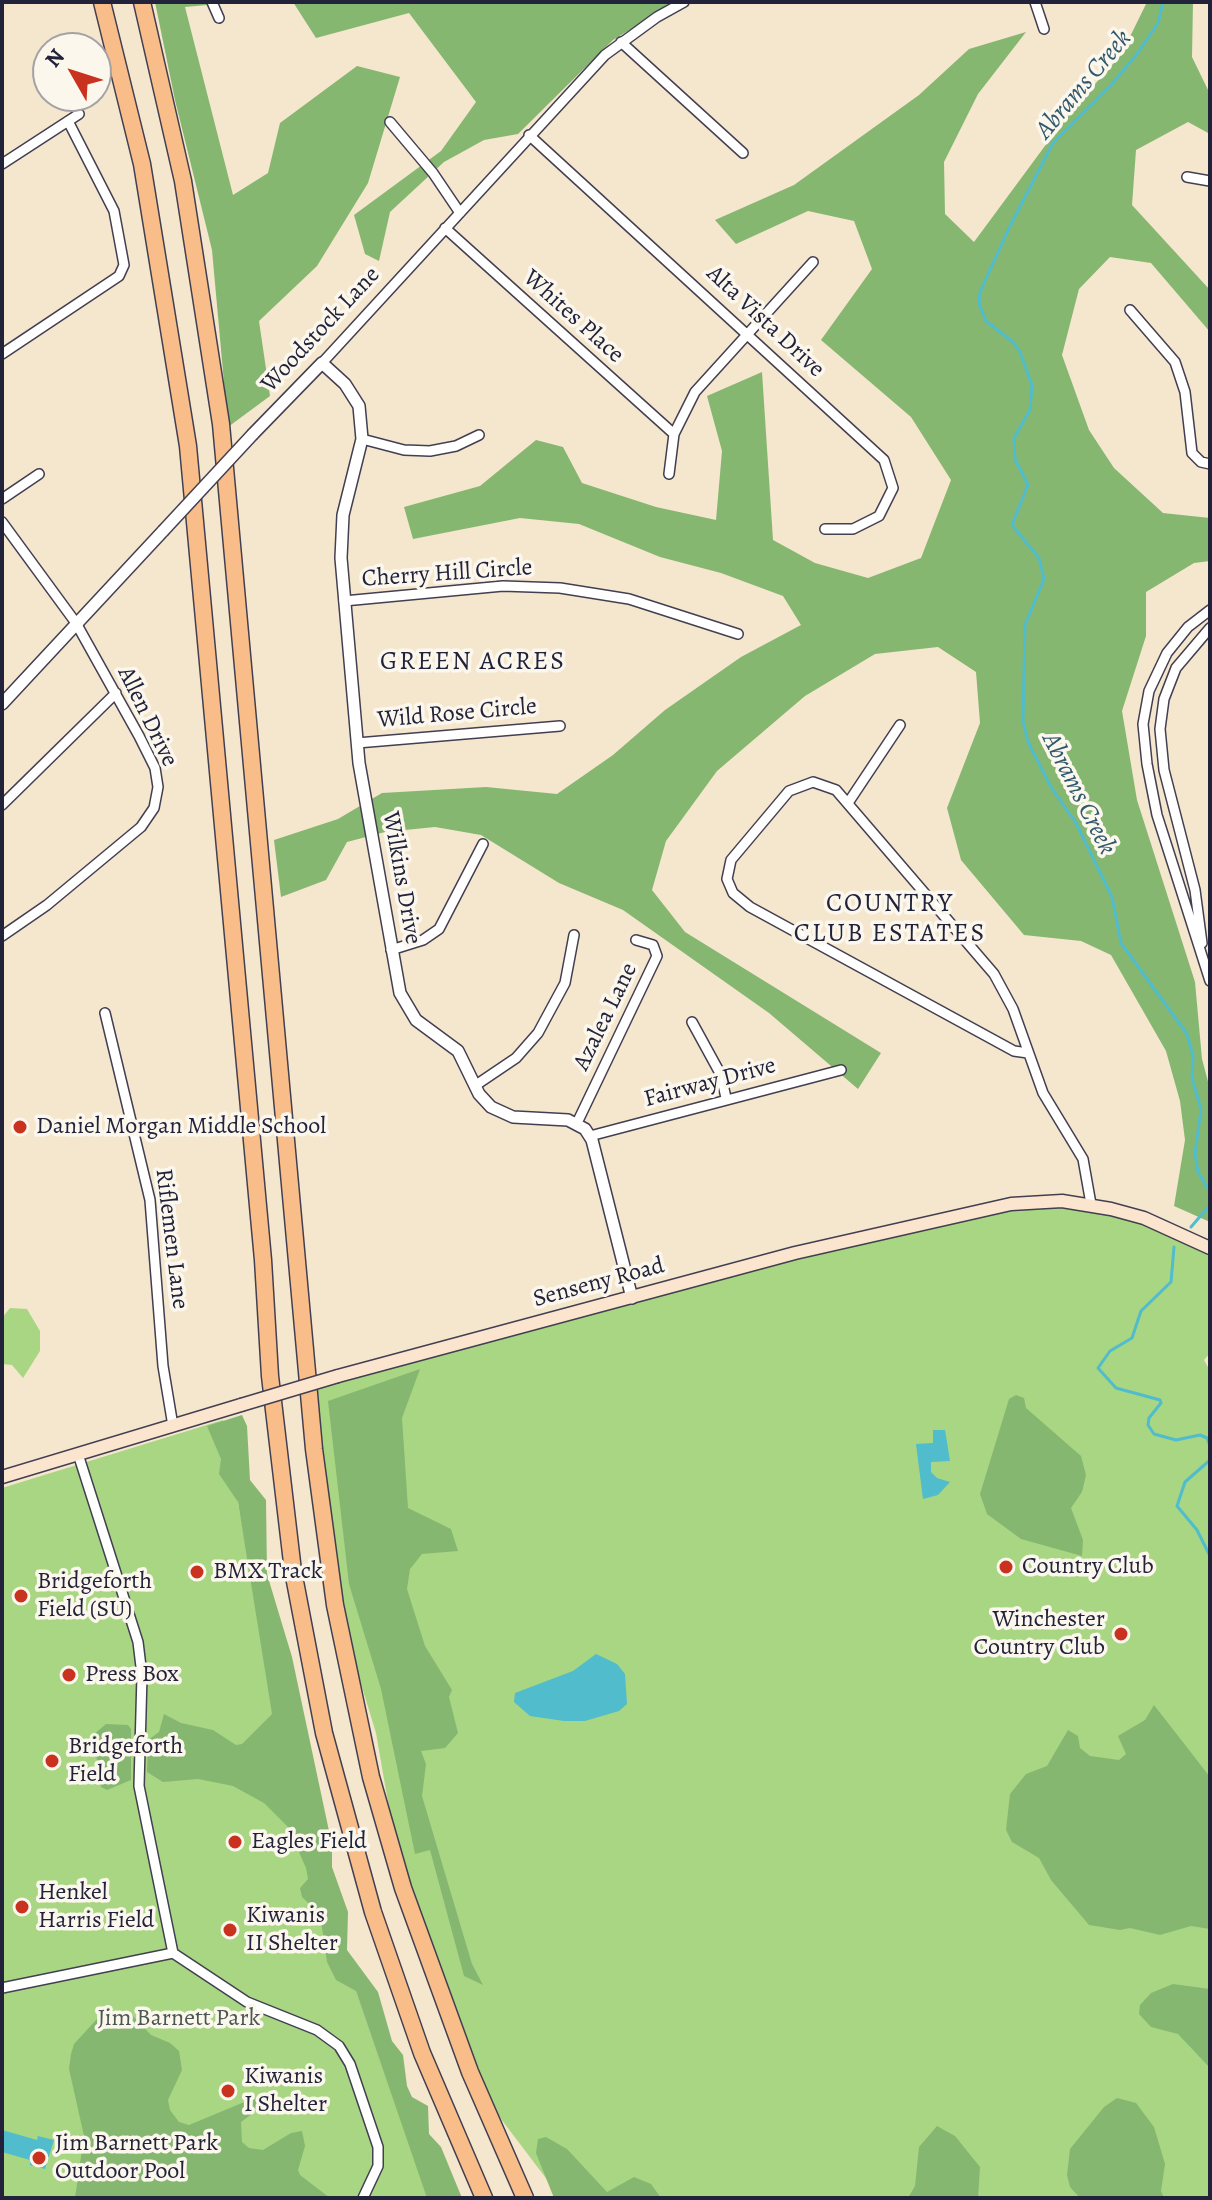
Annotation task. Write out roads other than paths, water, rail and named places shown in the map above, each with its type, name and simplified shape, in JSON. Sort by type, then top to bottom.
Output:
[{"type":"highway","points":[[102,2],[142,164],[188,446],[263,1260],[270,1376],[293,1571],[324,1733],[373,1912],[422,2053],[484,2198]]},
{"type":"highway","points":[[142,2],[183,181],[221,424],[314,1449],[335,1605],[371,1777],[403,1888],[470,2072],[525,2198]]},
{"type":"main road","name":"Senseny Road","points":[[2,1477],[338,1376],[795,1253],[983,1209],[1042,1201],[1091,1204],[1144,1218],[1210,1248]]},
{"type":"street","points":[[212,2],[219,18]]},
{"type":"street","name":"Woodstock Lane","points":[[2,704],[322,363],[529,135],[621,42],[684,2]]},
{"type":"street","points":[[1035,2],[1044,29]]},
{"type":"street","points":[[621,42],[743,153]]},
{"type":"street","points":[[2,164],[79,114]]},
{"type":"street","points":[[2,354],[119,276],[124,265],[114,211],[68,121]]},
{"type":"street","points":[[390,122],[460,213]]},
{"type":"street","name":"Alta Vista Drive","points":[[529,135],[863,438],[889,468],[891,498],[879,516],[853,529],[825,529]]},
{"type":"street","points":[[1187,177],[1210,181]]},
{"type":"street","name":"Whites Place","points":[[445,228],[674,434]]},
{"type":"street","points":[[669,474],[674,434],[695,392],[746,332],[813,262]]},
{"type":"street","points":[[1130,310],[1166,348],[1179,370],[1187,401],[1192,453],[1201,462],[1210,464]]},
{"type":"street","name":"Wilkins Drive","points":[[322,363],[345,384],[359,406],[362,439],[342,525],[344,601],[357,743],[400,993],[409,1012],[458,1051],[485,1102],[506,1115],[577,1123]]},
{"type":"street","points":[[362,439],[404,450],[430,451],[463,444],[479,435]]},
{"type":"street","points":[[2,499],[39,474]]},
{"type":"street","name":"Allen Drive","points":[[2,522],[76,623],[155,768],[158,787],[154,808],[141,827],[47,905],[2,936]]},
{"type":"street","name":"Cherry Hill Circle","points":[[344,601],[503,586],[560,588],[629,599],[738,634]]},
{"type":"street","points":[[1210,610],[1188,627],[1167,653],[1149,691],[1143,724],[1157,815],[1210,981]]},
{"type":"street","points":[[1203,954],[1195,890],[1164,770],[1160,729],[1164,699],[1176,668],[1210,628]]},
{"type":"street","points":[[2,805],[116,693]]},
{"type":"street","points":[[848,803],[900,725]]},
{"type":"street","name":"Wild Rose Circle","points":[[357,743],[560,726]]},
{"type":"street","points":[[1028,1053],[1014,1051],[750,907],[733,893],[727,879],[731,860],[789,791],[804,783],[822,783],[836,790],[994,974],[1013,1009],[1050,1108],[1083,1159],[1091,1204]]},
{"type":"street","points":[[391,950],[423,940],[439,929],[483,844]]},
{"type":"street","points":[[476,1085],[516,1058],[538,1033],[565,983],[574,935]]},
{"type":"street","name":"Azalea Lane","points":[[577,1123],[657,956],[653,945],[636,940]]},
{"type":"street","name":"Riflemen Lane","points":[[105,1013],[150,1200],[163,1366],[173,1426]]},
{"type":"street","points":[[692,1022],[716,1063],[726,1098]]},
{"type":"street","name":"Fairway Drive","points":[[590,1136],[841,1070]]},
{"type":"street","points":[[577,1123],[590,1136],[632,1298]]},
{"type":"street","points":[[78,1454],[138,1642],[142,1675],[139,1786],[173,1953]]},
{"type":"street","points":[[2,1988],[173,1953],[187,1959],[234,1994],[317,2030],[339,2046],[350,2064],[378,2147],[378,2166],[363,2198]]},
{"type":"water","points":[[933,1430],[945,1430],[950,1461],[931,1462],[931,1472],[937,1478],[950,1482],[938,1495],[923,1499],[916,1444],[933,1443]]},
{"type":"water","points":[[596,1654],[617,1664],[625,1674],[627,1704],[619,1711],[585,1721],[564,1721],[530,1716],[514,1702],[515,1693],[573,1671]]},
{"type":"water","points":[[2,2130],[37,2140],[38,2136],[54,2140],[45,2169],[30,2165],[30,2160],[2,2152]]},
{"type":"waterway","name":"Abrams Creek","points":[[1163,2],[1158,23],[1137,54],[1053,143],[1010,226],[980,292],[979,304],[986,321],[1013,342],[1020,352],[1032,385],[1030,410],[1014,438],[1015,459],[1028,485],[1012,525],[1039,558],[1044,579],[1025,625],[1023,721],[1028,742],[1051,787],[1076,823],[1112,897],[1121,943],[1187,1034],[1193,1056],[1192,1078],[1201,1109],[1195,1154],[1198,1172],[1210,1192]]},
{"type":"waterway","name":"Abrams Creek","points":[[1191,1227],[1210,1205]]},
{"type":"waterway","name":"Abrams Creek","points":[[1174,1247],[1171,1282],[1141,1311],[1132,1338],[1110,1351],[1098,1368],[1116,1388],[1160,1400],[1161,1403],[1149,1418],[1148,1425],[1154,1434],[1176,1440],[1200,1435],[1207,1438],[1210,1446]]},
{"type":"waterway","name":"Abrams Creek","points":[[1210,1460],[1185,1482],[1177,1506],[1197,1530],[1210,1556]]},
{"type":"place","name":"Daniel Morgan Middle School","points":[[20,1127]]},
{"type":"place","name":"Country Club","points":[[1006,1567]]},
{"type":"place","name":"BMX Track","points":[[197,1572]]},
{"type":"place","name":"Bridgeforth Field (SU)","points":[[21,1596]]},
{"type":"place","name":"Winchester Country Club","points":[[1121,1634]]},
{"type":"place","name":"Press Box","points":[[69,1675]]},
{"type":"place","name":"Bridgeforth Field","points":[[52,1761]]},
{"type":"place","name":"Eagles Field","points":[[235,1842]]},
{"type":"place","name":"Henkel Harris Field","points":[[22,1907]]},
{"type":"place","name":"Kiwanis II Shelter","points":[[230,1930]]},
{"type":"place","name":"Kiwanis I Shelter","points":[[228,2091]]},
{"type":"place","name":"Jim Barnett Park Outdoor Pool","points":[[39,2158]]},
{"type":"district","name":"GREEN ACRES","points":[[473,663]]},
{"type":"district","name":"COUNTRY CLUB ESTATES","points":[[890,920]]},
{"type":"park label","name":"Jim Barnett Park","points":[[179,2019]]}]
